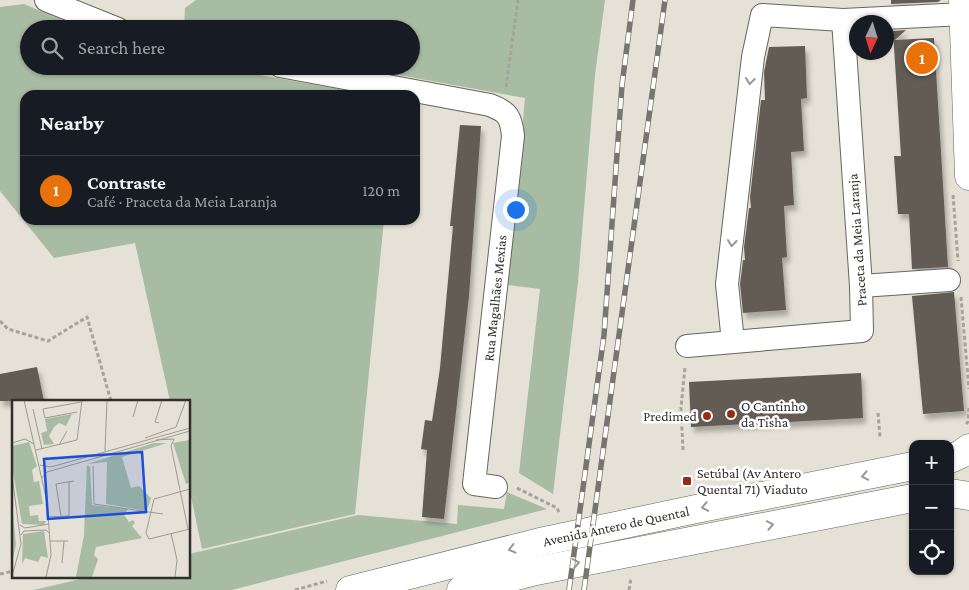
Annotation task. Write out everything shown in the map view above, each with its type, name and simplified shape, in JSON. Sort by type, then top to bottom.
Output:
[{"type":"main road","points":[[963,7],[969,176]]},
{"type":"main road","points":[[954,457],[969,448]]},
{"type":"main road","name":"Avenida Antero de Quental","points":[[350,590],[540,542],[909,467]]},
{"type":"main road","points":[[954,494],[969,496]]},
{"type":"main road","name":"Avenida Antero de Quental","points":[[461,590],[536,571],[906,499]]},
{"type":"street","points":[[46,0],[96,20]]},
{"type":"street","points":[[733,342],[727,284],[752,58],[762,15],[843,20],[963,7]]},
{"type":"street","name":"Praceta da Meia Laranja","points":[[687,346],[862,331],[861,286],[843,20]]},
{"type":"street","points":[[330,75],[413,90]]},
{"type":"street","points":[[420,91],[469,100],[504,110]]},
{"type":"street","name":"Rua Magalhães Mexias","points":[[496,487],[474,484],[513,136],[510,118],[504,110]]},
{"type":"street","points":[[861,286],[949,280]]},
{"type":"path","points":[[504,110],[518,0]]},
{"type":"path","points":[[0,321],[8,328],[48,341],[87,317],[111,400]]},
{"type":"path","points":[[683,450],[681,408],[687,346]]},
{"type":"path","points":[[878,413],[880,437]]},
{"type":"path","points":[[496,487],[506,483],[527,493],[557,508],[560,518]]},
{"type":"green space","points":[[196,0],[605,0],[595,75],[578,282],[553,494],[519,473],[540,289],[508,285],[525,98],[398,75],[420,75],[420,20],[184,20],[185,8]]},
{"type":"green space","points":[[24,4],[62,20],[20,20],[20,75],[260,75],[344,90],[20,90],[20,216],[0,191],[0,7]]},
{"type":"green space","points":[[27,225],[384,225],[355,514],[202,549],[190,492],[190,400],[170,400],[135,243],[54,258]]},
{"type":"green space","points":[[507,492],[547,509],[232,590],[34,590],[85,578],[190,578],[190,554],[358,515],[457,524],[458,505],[504,509]]},
{"type":"building","points":[[891,0],[941,0],[938,2],[891,4]]},
{"type":"building","points":[[906,30],[895,40],[934,38],[948,267],[912,269],[909,214],[898,214],[894,156],[901,156],[894,31]]},
{"type":"building","points":[[805,46],[807,98],[801,99],[804,151],[791,152],[794,205],[784,206],[787,257],[782,258],[786,310],[743,313],[740,284],[743,260],[745,260],[744,247],[749,208],[751,208],[750,197],[761,100],[765,100],[764,72],[769,47]]},
{"type":"building","points":[[460,125],[481,126],[469,296],[444,519],[422,517],[427,450],[421,449],[425,420],[432,421],[440,368],[453,226],[450,226]]},
{"type":"building","points":[[954,292],[964,411],[923,414],[912,296]]},
{"type":"building","points":[[37,367],[44,400],[0,401],[0,374]]},
{"type":"building","points":[[861,373],[863,418],[691,427],[689,382]]},
{"type":"railway","points":[[569,590],[604,335],[622,85],[633,0]]},
{"type":"railway","points":[[584,590],[665,0]]},
{"type":"place","name":"Contraste","points":[[922,58]]},
{"type":"place","name":"O Cantinho da Tisha","points":[[731,414]]},
{"type":"place","name":"Predimed","points":[[707,416]]},
{"type":"place","name":"Setúbal (Av Antero Quental 71) Viaduto","points":[[687,481]]}]
